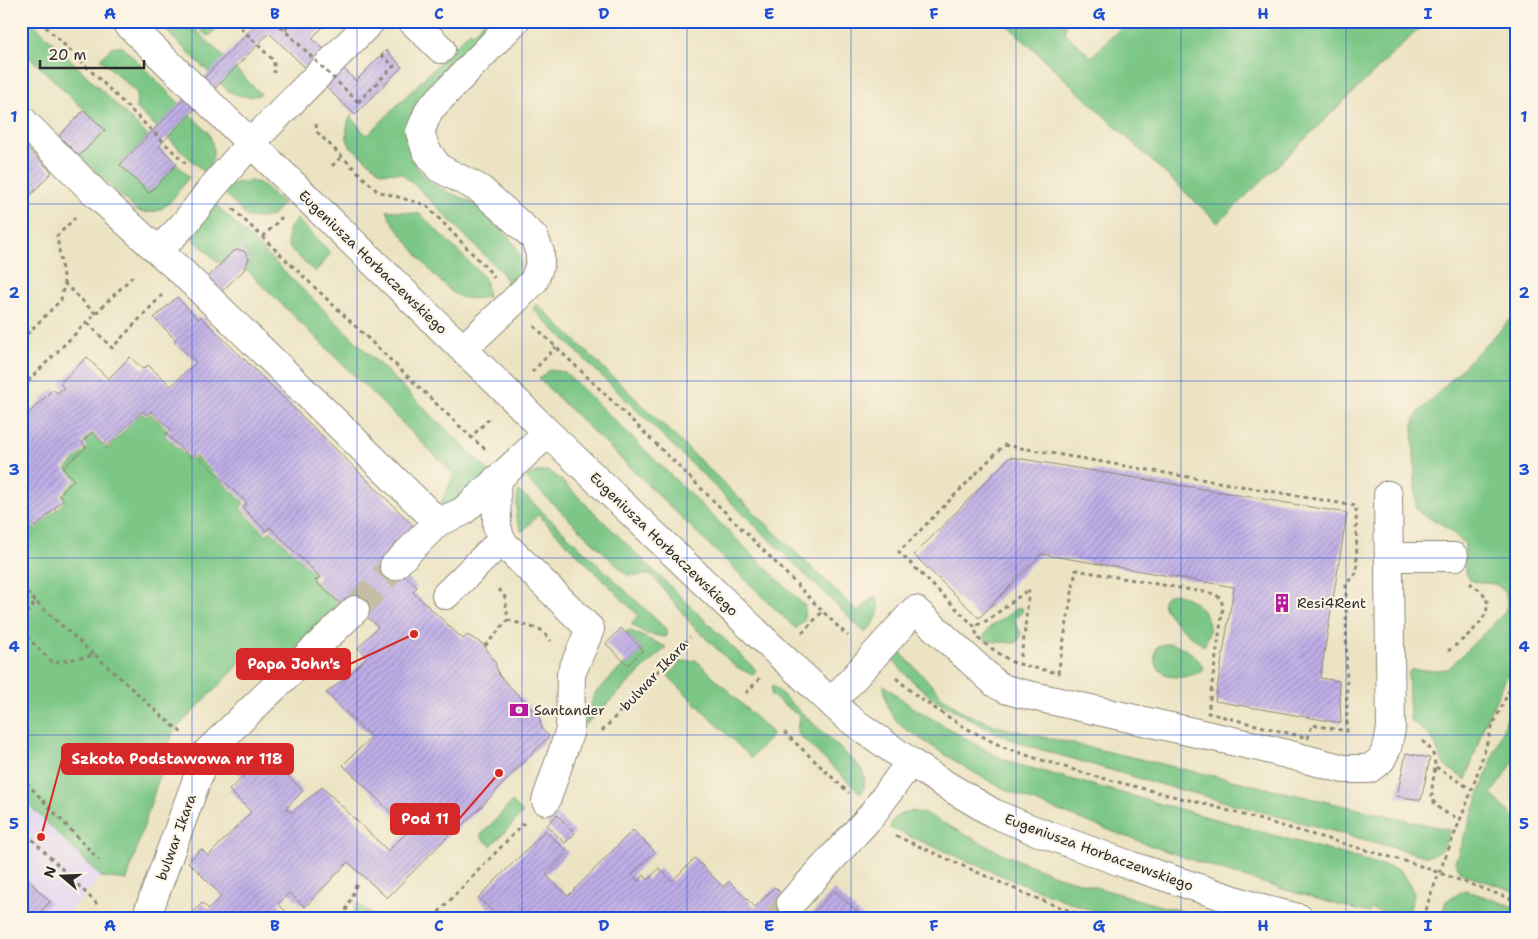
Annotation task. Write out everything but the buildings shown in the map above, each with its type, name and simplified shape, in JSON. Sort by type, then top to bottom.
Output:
[{"type":"street","name":"Eugeniusza Horbaczewskiego","points":[[125,21],[548,433],[847,717],[910,762],[993,813],[1132,866],[1262,910],[1299,918]]},
{"type":"street","points":[[158,251],[186,222],[211,189],[251,143],[371,21]]},
{"type":"street","points":[[412,21],[441,49]]},
{"type":"street","points":[[463,349],[534,281],[540,264],[540,253],[534,237],[480,189],[439,168],[426,150],[420,132],[430,110],[515,21]]},
{"type":"street","points":[[21,119],[97,195],[183,273],[438,522]]},
{"type":"street","points":[[394,566],[438,522],[462,512],[548,433]]},
{"type":"street","points":[[496,480],[497,526],[501,541],[590,629],[571,674],[570,730],[546,801]]},
{"type":"street","points":[[832,702],[915,610],[996,684],[1005,689],[1259,747],[1344,769],[1369,769],[1382,760],[1391,729],[1388,495]]},
{"type":"street","points":[[446,595],[501,541]]},
{"type":"street","points":[[1389,558],[1454,557]]},
{"type":"street","name":"bulwar Ikara","points":[[146,918],[207,752],[355,610]]},
{"type":"street","points":[[790,903],[871,816],[910,762]]},
{"type":"path","points":[[40,21],[195,173]]},
{"type":"path","points":[[237,21],[240,27],[274,61]]},
{"type":"path","points":[[275,21],[358,102],[394,66]]},
{"type":"path","points":[[285,30],[294,21]]},
{"type":"path","points":[[316,120],[317,132],[377,191],[426,205],[492,274],[499,292],[511,304]]},
{"type":"path","points":[[332,166],[341,157]]},
{"type":"path","points":[[21,340],[61,300],[64,283],[57,236],[97,195]]},
{"type":"path","points":[[228,204],[472,437]]},
{"type":"path","points":[[263,237],[283,216]]},
{"type":"path","points":[[21,382],[26,383],[158,251]]},
{"type":"path","points":[[88,323],[112,348],[183,273]]},
{"type":"path","points":[[64,283],[96,314]]},
{"type":"path","points":[[530,323],[616,404],[850,638]]},
{"type":"path","points":[[1004,445],[1356,506],[1357,572],[1346,584],[1347,731],[1312,725],[1308,738],[1208,713],[1223,607],[1221,599],[1215,594],[1076,570],[1058,673],[1012,662],[982,642],[978,638],[974,626],[899,552],[1004,445]]},
{"type":"path","points":[[21,587],[164,718],[207,752]]},
{"type":"path","points":[[974,626],[988,620],[1029,589],[1024,638],[1019,664]]},
{"type":"path","points":[[485,646],[508,620],[505,597],[501,591]]},
{"type":"path","points":[[21,619],[36,602]]},
{"type":"path","points":[[799,636],[822,612]]},
{"type":"path","points":[[508,620],[541,630]]},
{"type":"path","points":[[21,631],[53,663],[94,655]]},
{"type":"path","name":"bulwar Ikara","points":[[596,737],[690,636]]},
{"type":"path","points":[[746,693],[764,674]]},
{"type":"path","points":[[891,674],[918,698],[964,727],[1003,747],[1094,776],[1212,806],[1440,872],[1517,901]]},
{"type":"path","points":[[1424,918],[1430,896],[1472,790],[1492,727],[1517,674]]},
{"type":"path","points":[[1391,729],[1417,737],[1425,743],[1432,752],[1436,766],[1433,782],[1433,800],[1435,805],[1461,819]]},
{"type":"path","points":[[784,732],[853,797]]},
{"type":"path","points":[[1436,766],[1472,790]]},
{"type":"path","points":[[21,777],[99,860]]},
{"type":"path","points":[[21,828],[97,904]]},
{"type":"path","points":[[894,835],[1033,897],[1089,918]]},
{"type":"path","points":[[432,918],[486,862]]},
{"type":"path","points":[[343,918],[358,883]]},
{"type":"shaded area","points":[[21,797],[101,877],[62,918],[21,918]]},
{"type":"green space","points":[[21,21],[31,21],[148,136],[120,165],[149,193],[177,164],[189,177],[173,198],[161,209],[146,213],[137,211],[79,156],[105,130],[21,49]]},
{"type":"green space","points":[[154,21],[187,21],[261,94],[244,96],[228,91]]},
{"type":"green space","points":[[192,21],[217,21],[215,30],[207,36]]},
{"type":"green space","points":[[485,21],[493,21],[477,37],[480,40],[418,107],[412,117],[408,138],[413,158],[425,177],[438,187],[478,207],[504,232],[516,247],[521,261],[520,269],[508,286],[502,273],[420,190],[401,173],[381,172],[350,146],[347,139],[348,122],[351,116],[364,133],[368,135],[470,31],[473,33]]},
{"type":"green space","points":[[1003,21],[1067,21],[1065,33],[1091,57],[1127,21],[1427,21],[1218,223]]},
{"type":"green space","points":[[113,46],[123,47],[208,132],[213,153],[206,174],[136,108],[137,93],[100,59]]},
{"type":"green space","points":[[250,181],[260,183],[283,203],[273,216],[247,217],[223,191],[232,184]]},
{"type":"green space","points":[[214,203],[490,472],[460,502],[441,504],[454,474],[248,271],[244,270],[249,259],[247,255],[241,250],[232,252],[220,264],[191,237]]},
{"type":"green space","points":[[387,210],[420,214],[485,278],[488,297],[471,299],[461,297],[443,284],[404,238],[390,219]]},
{"type":"green space","points":[[297,219],[331,253],[315,272],[291,250],[288,244],[288,230]]},
{"type":"green space","points":[[537,304],[858,612],[875,596],[879,606],[875,621],[869,629],[865,633],[533,309]]},
{"type":"green space","points":[[1517,313],[1517,655],[1484,725],[1466,780],[1444,765],[1432,738],[1410,720],[1408,673],[1411,670],[1448,669],[1504,613],[1507,600],[1501,588],[1490,583],[1475,582],[1467,576],[1464,558],[1465,544],[1443,525],[1424,515],[1416,508],[1413,425],[1418,413]]},
{"type":"green space","points":[[549,370],[565,372],[805,606],[804,621],[796,629],[539,379]]},
{"type":"green space","points":[[141,413],[146,417],[150,413],[168,430],[164,435],[191,460],[195,456],[244,503],[240,508],[266,535],[271,531],[315,574],[311,579],[341,606],[277,674],[265,677],[245,659],[173,732],[127,880],[101,877],[21,797],[21,517],[35,530],[66,500],[62,495],[77,480],[66,469],[88,447],[84,442],[92,434],[107,449]]},
{"type":"green space","points":[[549,471],[561,480],[756,670],[753,675],[736,667],[693,626],[652,575],[627,575],[525,477],[535,472]]},
{"type":"green space","points":[[518,491],[530,500],[666,629],[666,637],[647,634],[631,624],[638,615],[538,515],[522,532],[516,518]]},
{"type":"green space","points":[[1175,593],[1187,598],[1203,611],[1208,623],[1209,632],[1204,646],[1181,628],[1166,611],[1163,603],[1166,597]]},
{"type":"green space","points":[[1019,607],[1023,611],[1015,619],[1021,634],[1017,642],[986,641],[983,638],[989,628]]},
{"type":"green space","points":[[629,630],[666,647],[585,725],[594,694],[625,663],[628,665],[643,650],[626,632]]},
{"type":"green space","points":[[1170,643],[1180,646],[1194,656],[1201,664],[1203,669],[1201,672],[1180,677],[1171,676],[1161,671],[1155,663],[1155,652],[1158,646]]},
{"type":"green space","points":[[898,650],[942,696],[964,713],[1000,727],[1450,830],[1445,845],[1436,854],[1425,856],[1141,779],[1029,746],[984,727],[932,698],[908,677],[891,658]]},
{"type":"green space","points":[[696,660],[773,734],[751,758],[668,676],[680,662]]},
{"type":"green space","points":[[772,685],[860,767],[865,780],[861,794],[797,733],[799,716],[771,695]]},
{"type":"green space","points":[[884,685],[912,707],[996,756],[1016,764],[1400,870],[1414,893],[1408,918],[1370,909],[1369,913],[1226,871],[1120,834],[1011,792],[969,769],[901,726],[888,707]]},
{"type":"green space","points":[[1517,690],[1517,757],[1491,794],[1517,820],[1517,892],[1461,873],[1455,862]]},
{"type":"green space","points":[[512,802],[523,813],[491,846],[480,836]]},
{"type":"green space","points":[[912,811],[928,815],[999,852],[1055,875],[1153,904],[1210,918],[1111,918],[1017,882],[890,828],[898,816]]},
{"type":"green space","points":[[1465,890],[1517,908],[1517,918],[1441,918],[1446,901]]},
{"type":"green space","points":[[357,903],[375,917],[351,918]]},
{"type":"tunnel","points":[[355,610],[394,566]]},
{"type":"tunnel","points":[[777,918],[791,903]]},
{"type":"place","name":"Resi4Rent","points":[[1282,603]]},
{"type":"place","name":"Papa John's","points":[[414,634]]},
{"type":"place","name":"Santander","points":[[519,710]]},
{"type":"place","name":"Pod 11","points":[[499,773]]},
{"type":"place","name":"Szkoła Podstawowa nr 118","points":[[41,837]]}]
